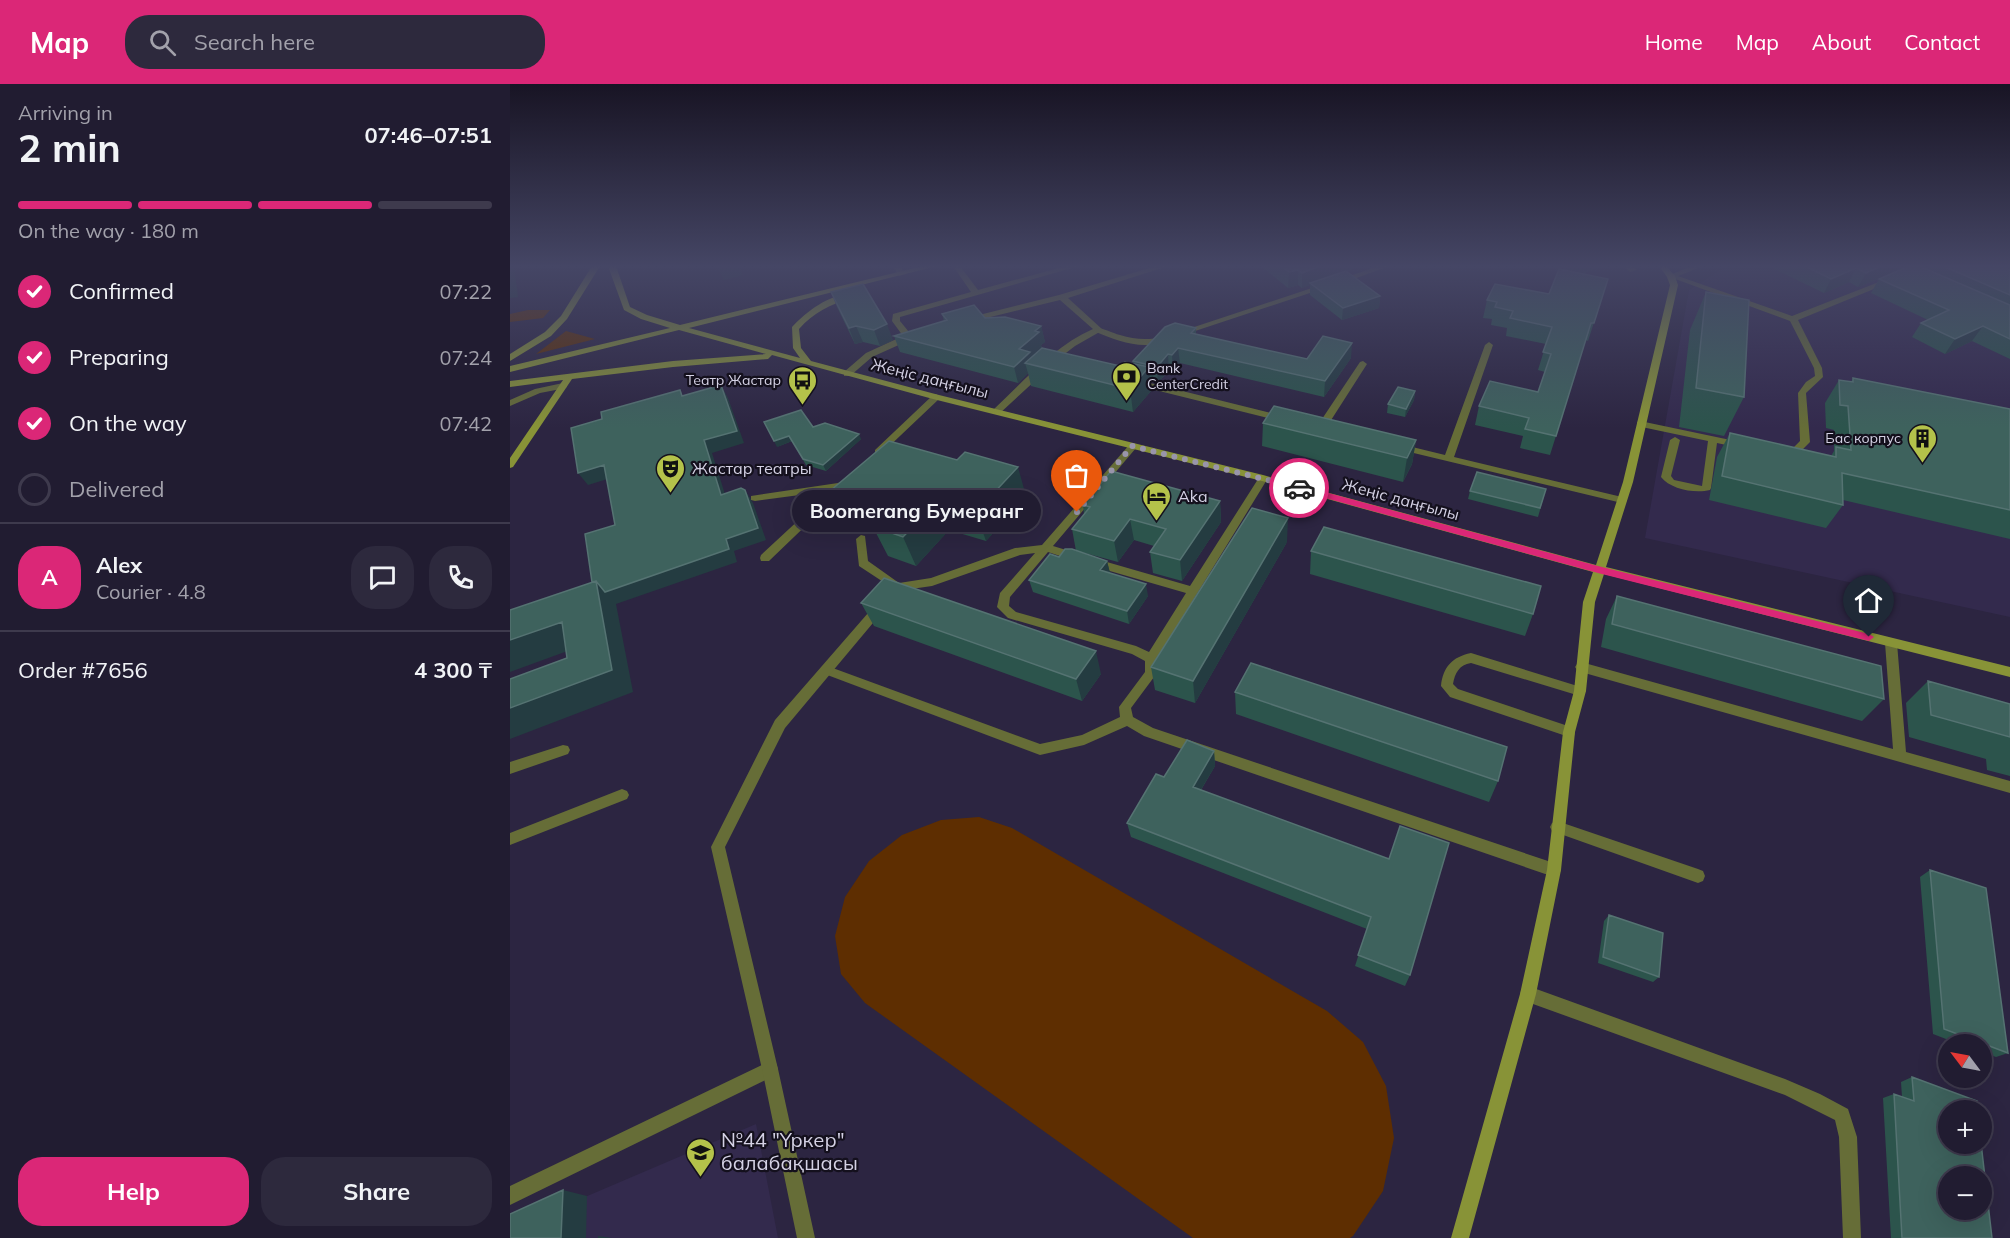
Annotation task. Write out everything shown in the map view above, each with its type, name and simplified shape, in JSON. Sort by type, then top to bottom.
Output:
[{"type":"main road","points":[[510,358],[548,334],[561,320]]},
{"type":"main road","name":"Жеңіс даңғылы","points":[[653,320],[778,356],[1263,478],[1598,569],[2010,672]]},
{"type":"main road","points":[[510,369],[713,320]]},
{"type":"main road","points":[[801,320],[795,329],[797,348],[809,364]]},
{"type":"main road","points":[[1460,1238],[1528,994],[1554,870],[1569,732],[1580,691],[1588,602],[1622,500],[1665,320]]},
{"type":"main road","points":[[510,384],[778,356]]},
{"type":"main road","points":[[510,465],[570,376]]},
{"type":"street","points":[[896,320],[908,337]]},
{"type":"street","points":[[957,323],[970,320]]},
{"type":"street","points":[[1088,320],[1099,330],[1124,341],[1154,342],[1222,320]]},
{"type":"street","points":[[1773,450],[1793,454],[1804,442],[1802,393],[1819,377],[1818,368],[1793,320]]},
{"type":"street","points":[[996,412],[1068,345],[1099,330]]},
{"type":"street","points":[[847,374],[869,355],[918,334]]},
{"type":"street","points":[[1448,459],[1489,345]]},
{"type":"street","points":[[1052,362],[1063,365]]},
{"type":"street","points":[[1322,428],[1363,364]]},
{"type":"street","points":[[1119,378],[1299,422]]},
{"type":"street","points":[[510,403],[538,392],[563,386]]},
{"type":"street","points":[[866,463],[936,397]]},
{"type":"street","points":[[1640,424],[1753,447]]},
{"type":"street","points":[[1310,425],[1333,431]]},
{"type":"street","points":[[1675,440],[1666,477],[1671,482],[1701,489],[1707,485],[1713,440]]},
{"type":"street","points":[[1391,445],[1622,500]]},
{"type":"street","points":[[1132,446],[1004,596],[1003,607],[1012,615],[1136,651],[1151,659]]},
{"type":"street","points":[[765,558],[850,478]]},
{"type":"street","points":[[1127,720],[1125,707],[1151,673],[1151,659],[1263,478]]},
{"type":"street","points":[[755,498],[841,486]]},
{"type":"street","points":[[861,539],[863,563],[897,587]]},
{"type":"street","points":[[806,1238],[770,1069],[718,847],[780,724],[897,587],[932,582],[1019,551],[1046,548],[1192,591]]},
{"type":"street","points":[[1891,643],[1900,756]]},
{"type":"street","points":[[1569,732],[1454,693],[1447,686],[1448,675],[1454,664],[1461,659],[1470,658],[1580,691]]},
{"type":"street","points":[[1581,667],[2010,787]]},
{"type":"street","points":[[826,670],[1040,750],[1084,741],[1127,720]]},
{"type":"street","points":[[1127,720],[1149,732],[1554,870]]},
{"type":"street","points":[[510,768],[563,750]]},
{"type":"street","points":[[510,839],[622,795]]},
{"type":"street","points":[[1557,827],[1698,876]]},
{"type":"street","points":[[1528,994],[1783,1086],[1822,1102],[1842,1115],[1848,1137],[1852,1238]]},
{"type":"street","points":[[510,1196],[770,1069]]},
{"type":"shaded area","points":[[1684,320],[2010,320],[2010,617],[1645,538]]},
{"type":"shaded area","points":[[566,331],[595,339],[536,354]]},
{"type":"shaded area","points":[[979,817],[1012,828],[1327,1011],[1363,1042],[1386,1086],[1394,1138],[1383,1191],[1353,1236],[1350,1238],[1193,1238],[865,1003],[841,974],[835,936],[845,897],[869,861],[902,835],[941,820]]},
{"type":"shaded area","name":"№44 \"Үркер\" балабақшасы","points":[[756,1124],[778,1238],[510,1238],[510,1229]]},
{"type":"building","points":[[845,320],[885,320],[887,324],[874,330],[856,326],[849,328]]},
{"type":"building","points":[[947,320],[1016,320],[1041,326],[1035,331],[1039,332],[1019,349],[1030,352],[1014,367],[894,336]]},
{"type":"building","points":[[1519,320],[1595,320],[1594,323],[1591,323],[1556,436],[1525,429],[1529,418],[1479,406],[1490,381],[1538,392],[1551,354],[1543,352],[1552,327]]},
{"type":"building","points":[[1703,320],[1748,320],[1744,397],[1696,388]]},
{"type":"building","points":[[1928,320],[2010,320],[2010,339],[1983,326],[1955,339],[1921,323]]},
{"type":"building","points":[[1175,323],[1196,328],[1191,333],[1307,359],[1323,336],[1352,343],[1325,381],[1178,348],[1172,355],[1168,354],[1157,367],[1133,361],[1165,327]]},
{"type":"building","points":[[1042,348],[1120,366],[1125,362],[1149,367],[1130,389],[1025,363]]},
{"type":"building","name":"Бас корпус","points":[[1853,378],[2010,409],[2010,510],[1842,473],[1843,505],[1722,476],[1730,433],[1836,457],[1836,447],[1851,450],[1848,406],[1840,405],[1839,380],[1853,382]]},
{"type":"building","name":"Жастар театры","points":[[721,385],[737,431],[704,440],[721,495],[741,488],[745,490],[758,528],[726,539],[729,549],[605,592],[596,581],[592,582],[585,534],[615,525],[604,465],[578,473],[571,428],[602,419],[601,412],[680,390],[682,396]]},
{"type":"building","points":[[1398,387],[1415,391],[1406,409],[1388,404]]},
{"type":"building","points":[[1274,406],[1416,440],[1407,458],[1263,423]]},
{"type":"building","points":[[801,410],[813,427],[825,423],[859,434],[823,465],[803,459],[789,436],[774,441],[764,422]]},
{"type":"building","points":[[889,441],[957,460],[965,452],[1018,467],[976,512],[938,501],[903,537],[874,527],[890,511],[830,491]]},
{"type":"building","points":[[1111,471],[1220,501],[1180,560],[1150,552],[1166,529],[1130,519],[1114,541],[1072,529],[1090,507],[1083,505]]},
{"type":"building","points":[[1477,472],[1546,489],[1540,508],[1470,491]]},
{"type":"building","points":[[1252,508],[1288,518],[1193,681],[1151,667]]},
{"type":"building","points":[[1324,527],[1541,586],[1533,614],[1311,551]]},
{"type":"building","points":[[1065,549],[1072,549],[1107,561],[1100,570],[1146,584],[1127,611],[1029,580],[1050,554],[1059,557]]},
{"type":"building","points":[[884,578],[1096,651],[1076,679],[861,603]]},
{"type":"building","points":[[596,581],[612,670],[510,708],[510,679],[567,658],[562,622],[510,640],[510,610]]},
{"type":"building","points":[[1617,596],[1881,666],[1884,699],[1612,624]]},
{"type":"building","points":[[1251,663],[1507,747],[1498,781],[1235,692]]},
{"type":"building","points":[[1928,681],[2010,704],[2010,737],[1931,715]]},
{"type":"building","points":[[1187,740],[1214,751],[1193,787],[1389,859],[1400,826],[1449,843],[1410,975],[1358,955],[1371,917],[1127,823],[1156,774],[1164,777]]},
{"type":"building","points":[[1930,870],[1986,888],[2008,1053],[1992,1047],[1992,1034],[1957,1034],[1944,1029]]},
{"type":"building","points":[[1609,915],[1663,933],[1659,977],[1603,957]]},
{"type":"building","points":[[1912,1077],[1974,1100],[1938,1100],[1938,1154],[1982,1154],[1984,1166],[1938,1166],[1938,1220],[1990,1220],[1992,1238],[1902,1238],[1894,1094],[1914,1101]]},
{"type":"building","points":[[563,1190],[561,1238],[510,1238],[510,1214]]},
{"type":"way so far","points":[[1077,512],[1132,446],[1299,488]]},
{"type":"place","name":"Bank CenterCredit","points":[[1126,402]]},
{"type":"place","name":"Театр Жастар","points":[[802,406]]},
{"type":"place","name":"Бас корпус","points":[[1922,464]]},
{"type":"place","name":"Жастар театры","points":[[671,494]]},
{"type":"place","name":"Boomerang Бумеранг","points":[[1077,512]]},
{"type":"place","name":"Aka","points":[[1157,522]]},
{"type":"place","name":"№44 \"Үркер\" балабақшасы","points":[[700,1178]]},
{"type":"route","points":[[1299,488],[1598,569],[1869,637]]}]
